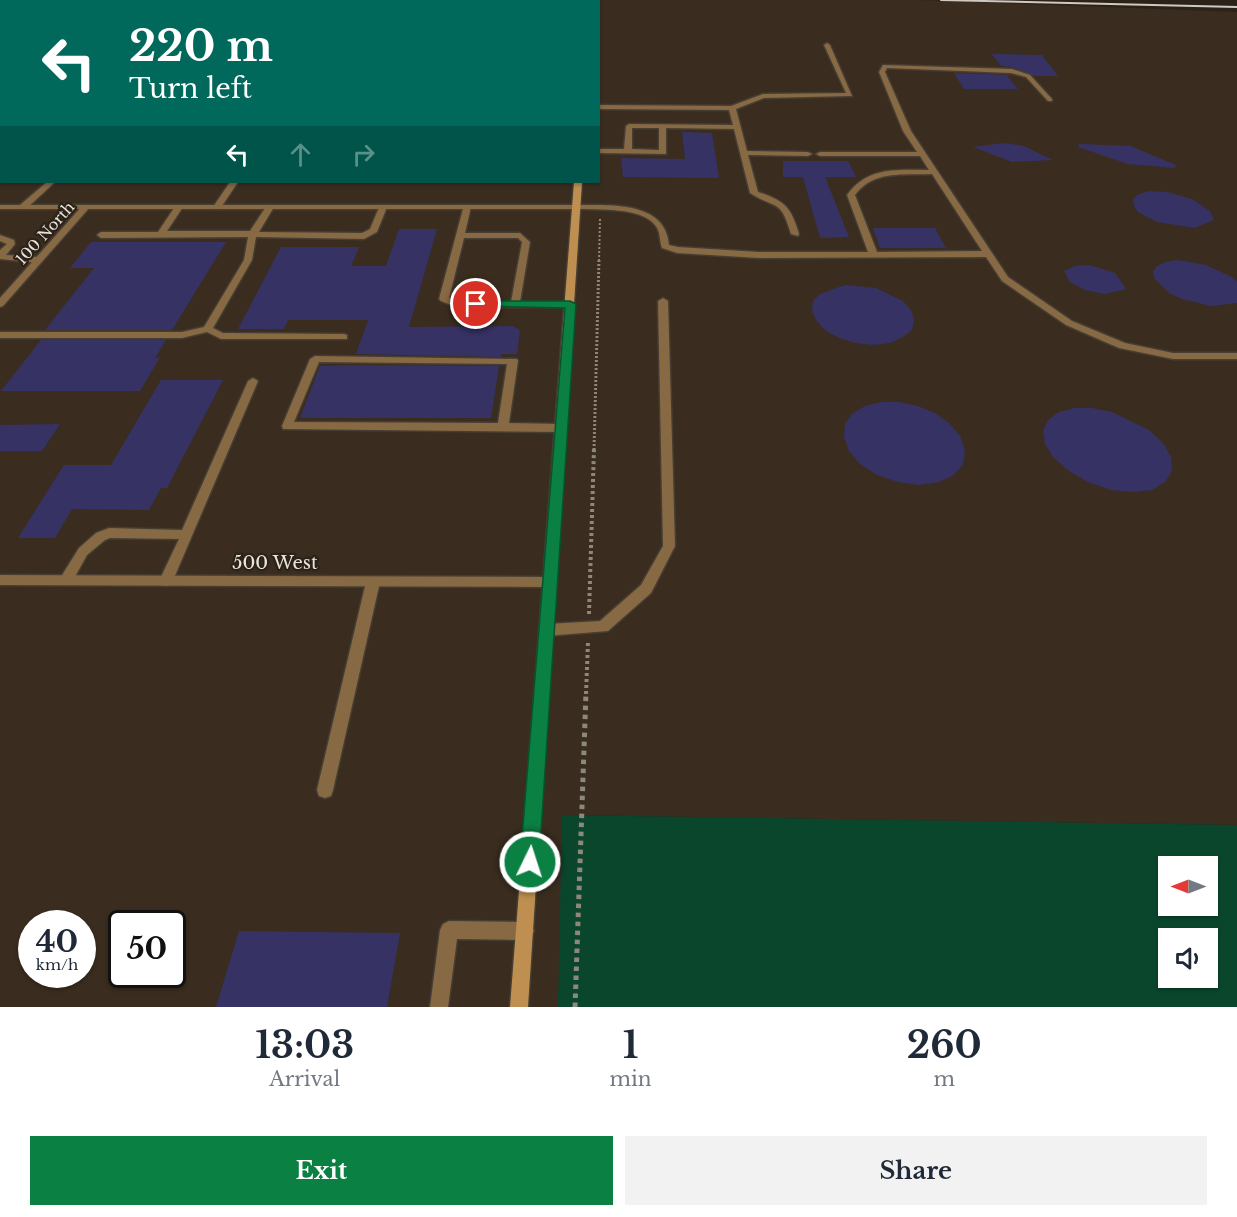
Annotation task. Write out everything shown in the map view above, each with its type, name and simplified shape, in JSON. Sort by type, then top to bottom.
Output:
[{"type":"main road","points":[[519,1007],[578,183]]},
{"type":"street","points":[[600,107],[732,108],[763,96],[849,95],[827,45]]},
{"type":"street","points":[[1050,100],[1028,76],[1012,71],[885,66],[882,72],[893,102],[923,154],[1005,279],[1069,324],[1112,341],[1173,356],[1237,356]]},
{"type":"street","points":[[732,108],[754,193],[783,204],[787,209],[795,234]]},
{"type":"street","points":[[628,151],[629,126],[737,127]]},
{"type":"street","points":[[600,151],[663,152],[662,127]]},
{"type":"street","points":[[743,153],[808,154]]},
{"type":"street","points":[[820,154],[923,154]]},
{"type":"street","points":[[873,254],[850,195],[855,186],[865,179],[883,173],[934,172]]},
{"type":"street","points":[[23,207],[50,183]]},
{"type":"street","points":[[217,207],[233,183]]},
{"type":"street","points":[[0,207],[577,207],[632,210],[648,215],[663,230],[665,246],[677,250],[724,254],[987,254]]},
{"type":"street","name":"100 North","points":[[0,304],[86,207]]},
{"type":"street","points":[[161,234],[179,207]]},
{"type":"street","points":[[208,329],[248,260],[253,234],[270,207]]},
{"type":"street","points":[[101,235],[364,236],[374,230],[383,207]]},
{"type":"street","points":[[467,207],[444,299],[456,304],[570,304]]},
{"type":"street","points":[[460,235],[520,236],[526,242],[515,304]]},
{"type":"street","points":[[0,238],[10,240],[11,244],[1,257],[39,260]]},
{"type":"street","points":[[547,630],[603,627],[646,589],[669,546],[663,301]]},
{"type":"street","points":[[0,335],[182,335],[208,329],[221,336],[344,337]]},
{"type":"street","points":[[503,427],[513,361],[315,359],[287,426],[562,428]]},
{"type":"street","points":[[166,581],[253,381]]},
{"type":"street","points":[[66,580],[88,542],[98,536],[109,533],[186,536]]},
{"type":"street","name":"500 West","points":[[0,580],[550,582]]},
{"type":"street","points":[[325,790],[373,582]]},
{"type":"street","points":[[439,1007],[449,930],[525,931]]},
{"type":"shaded area","points":[[600,0],[918,0],[1237,12],[1237,825],[563,815],[558,1007],[0,1007],[0,183],[600,183]]},
{"type":"green space","points":[[562,815],[1237,825],[1237,1007],[558,1007]]},
{"type":"building","points":[[992,54],[1042,55],[1058,76],[1034,76],[1013,67],[1001,66]]},
{"type":"building","points":[[954,73],[1011,75],[1007,76],[1018,89],[964,89]]},
{"type":"building","points":[[682,132],[712,133],[719,178],[623,177],[621,158],[685,159]]},
{"type":"building","points":[[1004,143],[1024,146],[1053,160],[1012,162],[973,147]]},
{"type":"building","points":[[1079,144],[1130,146],[1176,165],[1175,168],[1128,164],[1078,147]]},
{"type":"building","points":[[783,161],[848,161],[856,177],[825,177],[849,237],[820,238],[803,177],[783,177]]},
{"type":"building","points":[[1148,191],[1167,192],[1192,199],[1210,211],[1214,220],[1195,228],[1157,222],[1138,212],[1134,206],[1133,200],[1137,195]]},
{"type":"building","points":[[873,228],[935,228],[946,248],[880,248]]},
{"type":"building","points":[[399,229],[437,229],[409,327],[513,326],[520,330],[517,354],[501,354],[501,357],[356,354],[368,320],[288,320],[284,329],[238,329],[281,247],[359,247],[351,266],[386,266]]},
{"type":"building","points":[[91,242],[226,242],[172,330],[45,330],[94,268],[70,268]]},
{"type":"building","points":[[1178,260],[1206,265],[1232,277],[1237,282],[1237,303],[1211,306],[1182,299],[1169,293],[1154,278],[1153,271],[1157,266],[1166,262]]},
{"type":"building","points":[[1090,265],[1115,273],[1126,289],[1105,294],[1085,290],[1070,282],[1064,271],[1075,266]]},
{"type":"building","points":[[845,285],[876,288],[903,301],[911,310],[914,320],[912,330],[890,343],[874,345],[839,338],[825,330],[812,311],[813,301],[820,294]]},
{"type":"building","points":[[41,340],[166,340],[155,358],[160,357],[140,391],[1,391]]},
{"type":"building","points":[[320,366],[499,366],[491,418],[300,418]]},
{"type":"building","points":[[161,380],[223,380],[167,488],[161,488],[149,510],[72,509],[55,538],[18,538],[64,465],[111,465]]},
{"type":"building","points":[[881,402],[899,402],[918,406],[935,413],[950,424],[960,436],[965,450],[963,464],[954,475],[939,482],[919,485],[898,482],[877,475],[860,464],[849,451],[844,437],[845,424],[852,414],[865,406]]},
{"type":"building","points":[[1074,408],[1092,408],[1112,412],[1149,430],[1163,443],[1171,457],[1172,471],[1165,482],[1152,490],[1133,492],[1111,490],[1088,482],[1069,471],[1054,458],[1045,444],[1043,431],[1048,420],[1059,412]]},
{"type":"building","points":[[60,424],[42,451],[0,451],[0,425]]},
{"type":"building","points":[[239,931],[400,933],[387,1007],[216,1007]]},
{"type":"railway","points":[[941,0],[1237,7]]},
{"type":"route","points":[[476,304],[570,304],[530,862]]}]
